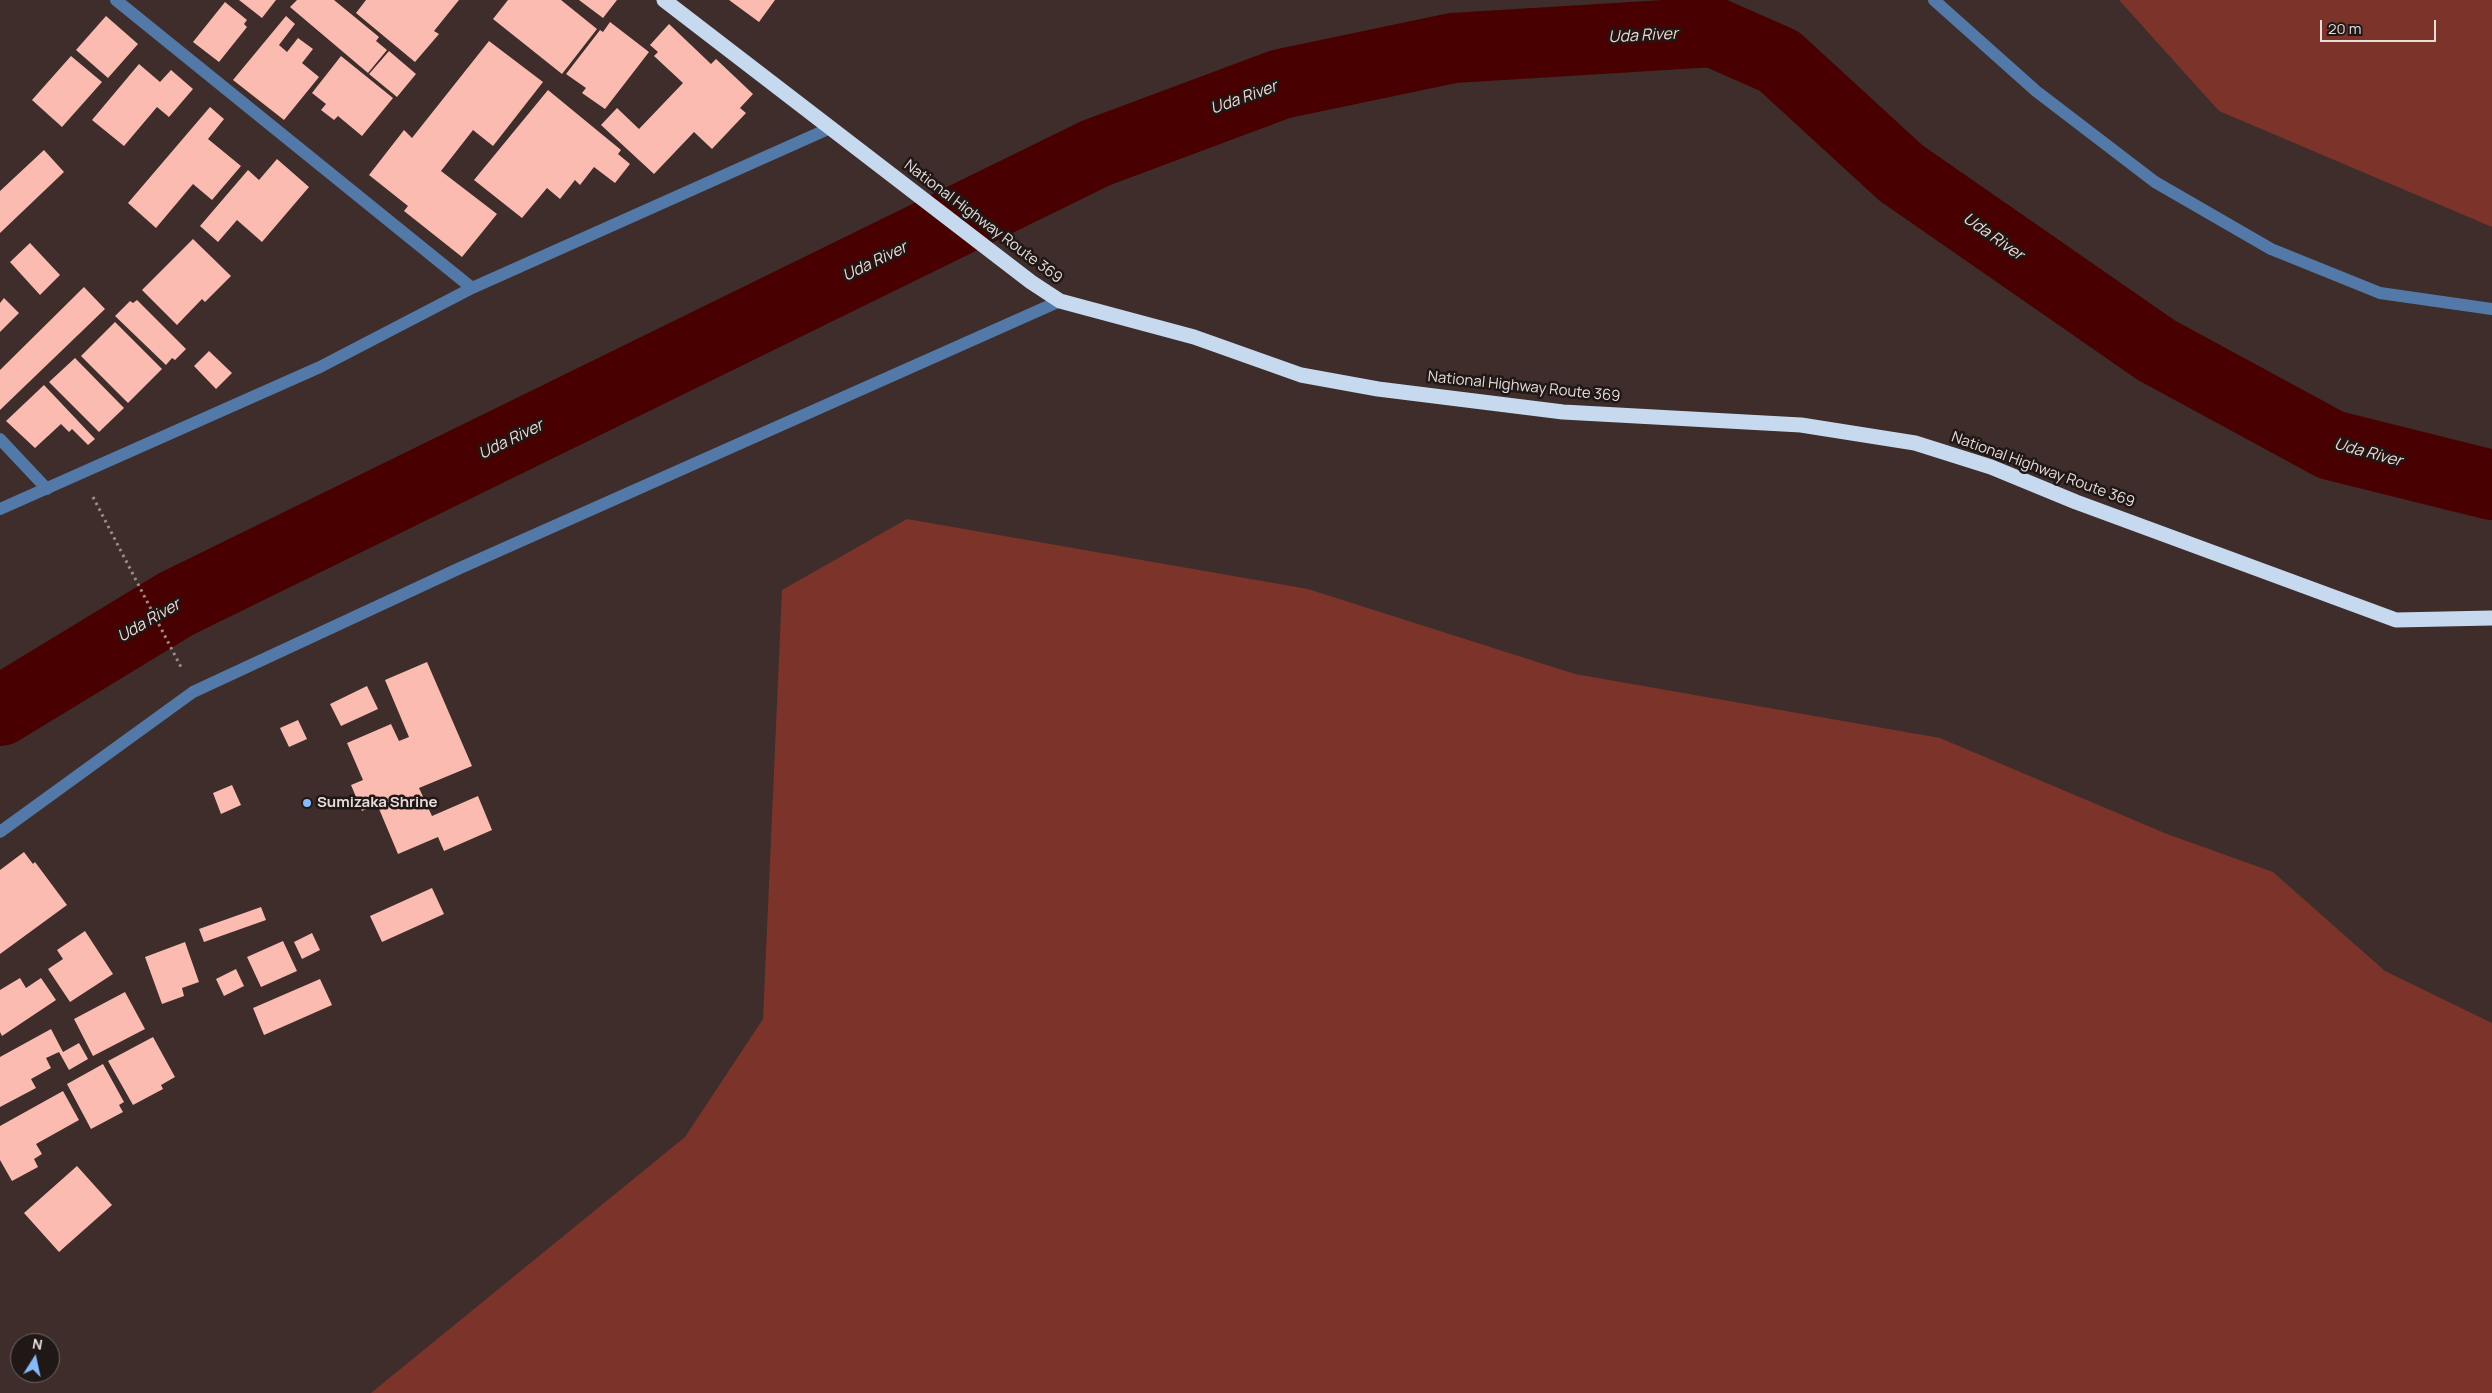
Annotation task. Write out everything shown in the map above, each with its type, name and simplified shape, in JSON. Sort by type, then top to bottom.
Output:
[{"type":"highway","name":"National Highway Route 369","points":[[664,0],[828,128],[1031,282],[1060,301],[1194,337],[1301,375],[1378,389],[1563,412],[1800,425],[1915,443],[1991,467],[2076,502],[2396,620],[2492,618]]},
{"type":"street","points":[[116,0],[472,288]]},
{"type":"street","points":[[1934,0],[2036,91],[2155,182],[2271,249],[2380,292],[2492,309]]},
{"type":"street","points":[[0,510],[320,367],[472,288],[828,128]]},
{"type":"street","points":[[0,832],[194,692],[460,568],[1060,301]]},
{"type":"street","points":[[0,439],[47,489]]},
{"type":"path","points":[[81,474],[194,692]]},
{"type":"shaded area","points":[[2119,0],[2492,0],[2492,227],[2219,111]]},
{"type":"shaded area","points":[[907,519],[1308,589],[1575,674],[1940,738],[2167,834],[2273,872],[2385,971],[2492,1023],[2492,1393],[371,1393],[685,1137],[763,1019],[782,590]]},
{"type":"building","points":[[239,0],[276,0],[262,18]]},
{"type":"building","points":[[297,0],[334,0],[379,37],[376,41],[387,50],[368,73],[290,7]]},
{"type":"building","points":[[366,0],[459,0],[434,31],[439,34],[415,62],[356,13]]},
{"type":"building","points":[[508,0],[561,0],[597,29],[562,74],[493,19]]},
{"type":"building","points":[[579,0],[617,0],[603,18]]},
{"type":"building","points":[[729,0],[775,0],[759,22]]},
{"type":"building","points":[[225,2],[247,20],[244,24],[247,27],[219,62],[193,42]]},
{"type":"building","points":[[106,16],[138,44],[108,78],[76,50]]},
{"type":"building","points":[[286,16],[295,24],[279,45],[287,52],[298,38],[313,49],[302,63],[319,77],[284,120],[233,80]]},
{"type":"building","points":[[610,22],[649,52],[605,109],[582,93],[586,88],[566,74],[600,30],[603,32]]},
{"type":"building","points":[[669,24],[711,64],[716,59],[753,94],[740,108],[746,113],[712,149],[694,132],[654,174],[601,125],[617,108],[639,129],[683,83],[654,56],[658,52],[650,45]]},
{"type":"building","points":[[489,41],[543,82],[493,146],[473,130],[441,171],[497,214],[462,257],[404,211],[408,206],[369,175],[404,130],[412,138]]},
{"type":"building","points":[[389,51],[416,74],[397,97],[369,74]]},
{"type":"building","points":[[71,56],[102,82],[62,127],[32,100]]},
{"type":"building","points":[[341,56],[393,98],[362,136],[338,116],[334,120],[321,110],[326,104],[312,93]]},
{"type":"building","points":[[139,64],[160,82],[171,70],[193,89],[169,117],[157,107],[124,146],[92,120]]},
{"type":"building","points":[[548,90],[621,150],[618,154],[630,164],[615,183],[594,167],[580,185],[575,180],[560,199],[547,188],[522,218],[474,180]]},
{"type":"building","points":[[210,107],[224,119],[208,139],[241,166],[212,200],[193,184],[156,228],[128,203]]},
{"type":"building","points":[[44,150],[64,172],[0,233],[0,191]]},
{"type":"building","points":[[277,159],[309,187],[262,242],[237,220],[218,242],[200,226],[248,170],[259,180]]},
{"type":"building","points":[[193,239],[231,276],[205,302],[202,299],[177,325],[142,290]]},
{"type":"building","points":[[30,243],[60,275],[40,295],[10,262]]},
{"type":"building","points":[[84,287],[105,309],[0,410],[0,370]]},
{"type":"building","points":[[4,298],[19,313],[0,332],[0,303]]},
{"type":"building","points":[[137,300],[186,349],[175,360],[172,358],[166,365],[115,316],[130,301],[133,303]]},
{"type":"building","points":[[115,322],[162,369],[128,403],[81,356]]},
{"type":"building","points":[[209,351],[232,373],[216,389],[194,366]]},
{"type":"building","points":[[75,358],[124,408],[99,432],[49,382]]},
{"type":"building","points":[[44,385],[95,439],[88,445],[72,429],[69,432],[61,424],[35,448],[6,421]]},
{"type":"building","points":[[427,662],[472,766],[419,788],[432,816],[478,796],[492,830],[444,851],[438,837],[398,854],[377,804],[362,811],[351,785],[363,780],[347,743],[391,724],[399,741],[409,737],[385,680]]},
{"type":"building","points":[[367,686],[378,709],[341,726],[330,704]]},
{"type":"building","points":[[298,720],[307,739],[289,747],[280,728]]},
{"type":"building","points":[[232,785],[241,805],[221,814],[213,793]]},
{"type":"building","points":[[24,852],[33,864],[35,862],[67,905],[0,954],[0,870]]},
{"type":"building","points":[[432,888],[444,914],[382,942],[370,916]]},
{"type":"building","points":[[261,907],[266,920],[204,942],[199,929]]},
{"type":"building","points":[[85,931],[113,974],[70,1002],[48,969],[63,959],[57,950]]},
{"type":"building","points":[[312,933],[320,950],[302,959],[294,942]]},
{"type":"building","points":[[283,941],[297,971],[261,987],[247,957]]},
{"type":"building","points":[[185,942],[199,982],[182,988],[184,996],[162,1004],[145,957]]},
{"type":"building","points":[[236,969],[244,986],[224,996],[216,979]]},
{"type":"building","points":[[20,978],[26,988],[41,978],[56,1000],[2,1036],[0,1032],[0,990]]},
{"type":"building","points":[[320,979],[332,1005],[264,1035],[253,1008]]},
{"type":"building","points":[[125,992],[145,1029],[93,1056],[74,1019]]},
{"type":"building","points":[[51,1029],[63,1052],[79,1043],[88,1059],[69,1070],[59,1052],[46,1058],[51,1068],[31,1079],[36,1088],[0,1107],[0,1057]]},
{"type":"building","points":[[153,1037],[175,1077],[161,1085],[163,1089],[133,1105],[108,1061]]},
{"type":"building","points":[[103,1064],[124,1102],[119,1105],[123,1112],[91,1129],[67,1084]]},
{"type":"building","points":[[63,1091],[79,1120],[36,1144],[42,1154],[34,1159],[38,1167],[12,1181],[0,1160],[0,1126]]},
{"type":"building","points":[[77,1166],[112,1205],[59,1252],[24,1213]]},
{"type":"waterway","name":"Uda River","points":[[0,711],[176,604],[1096,153],[1281,84],[1453,48],[1713,32],[1779,61],[1901,173],[2156,350],[2331,445],[2492,485]]},
{"type":"place","name":"Sumizaka Shrine","points":[[307,803]]}]
